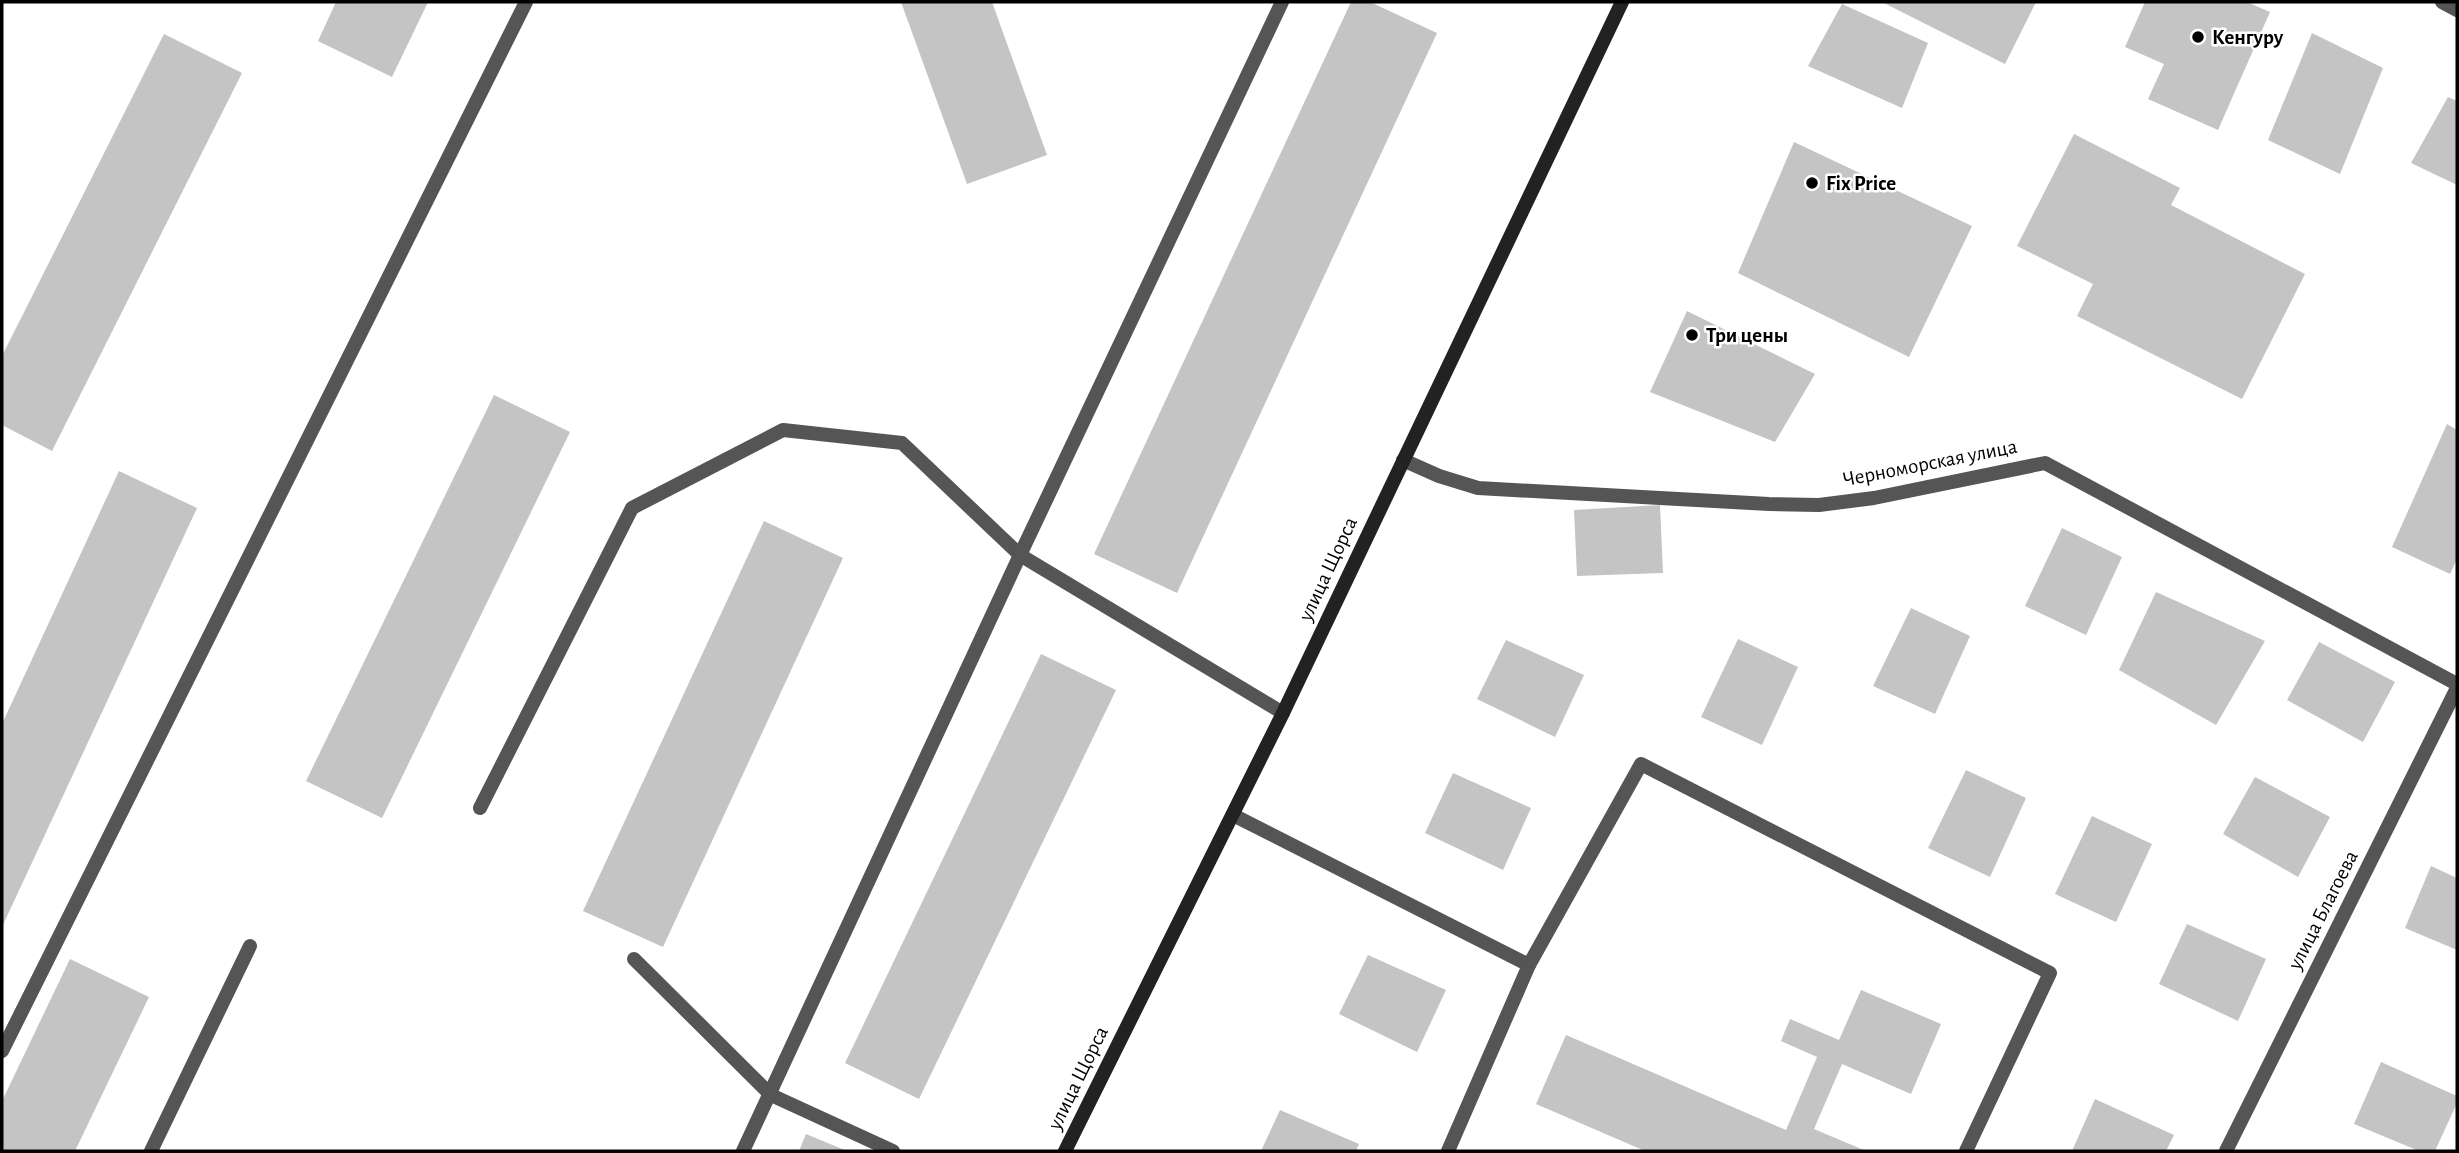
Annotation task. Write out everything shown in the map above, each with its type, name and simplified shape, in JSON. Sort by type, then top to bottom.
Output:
[{"type":"street","points":[[2,1051],[526,2]]},
{"type":"street","points":[[743,1151],[1020,555],[1282,2]]},
{"type":"street","name":"улица Щорса","points":[[1065,1151],[1283,713],[1622,2]]},
{"type":"street","points":[[2442,2],[2457,10]]},
{"type":"street","points":[[480,808],[632,508],[783,430],[902,443],[1020,555],[1283,713]]},
{"type":"street","name":"Черноморская улица","points":[[1403,460],[1439,477],[1478,488],[1807,505],[1874,498],[2045,463],[2457,686]]},
{"type":"street","name":"улица Благоева","points":[[2226,1151],[2457,686]]},
{"type":"street","points":[[1448,1151],[1529,965],[1641,764],[2050,973],[1966,1151]]},
{"type":"street","points":[[1233,815],[1529,965]]},
{"type":"street","points":[[151,1151],[250,946]]},
{"type":"street","points":[[634,959],[771,1095],[893,1151]]},
{"type":"building","points":[[336,2],[428,2],[392,77],[318,41]]},
{"type":"building","points":[[901,2],[992,2],[1047,155],[967,184]]},
{"type":"building","points":[[1351,2],[1370,2],[1437,33],[1177,593],[1094,554]]},
{"type":"building","points":[[1882,2],[2036,2],[2005,64]]},
{"type":"building","points":[[2145,2],[2247,2],[2270,12],[2218,130],[2148,99],[2164,64],[2125,47]]},
{"type":"building","points":[[1842,4],[1928,43],[1902,108],[1808,66]]},
{"type":"building","points":[[2312,33],[2383,68],[2340,174],[2268,140]]},
{"type":"building","points":[[164,34],[242,73],[52,451],[2,425],[2,356]]},
{"type":"building","points":[[2448,97],[2457,101],[2457,185],[2411,163]]},
{"type":"building","points":[[2074,134],[2180,188],[2171,205],[2305,274],[2242,399],[2077,316],[2093,284],[2017,246]]},
{"type":"building","points":[[1794,142],[1972,226],[1909,357],[1738,273]]},
{"type":"building","points":[[1687,311],[1815,374],[1775,442],[1650,392]]},
{"type":"building","points":[[494,395],[570,432],[382,818],[306,781]]},
{"type":"building","points":[[2447,424],[2457,430],[2457,559],[2450,574],[2392,547]]},
{"type":"building","points":[[119,471],[197,508],[2,927],[2,724]]},
{"type":"building","points":[[1660,505],[1663,573],[1577,576],[1574,510]]},
{"type":"building","points":[[764,521],[843,558],[663,947],[583,911]]},
{"type":"building","points":[[2062,528],[2122,557],[2086,635],[2025,606]]},
{"type":"building","points":[[2156,592],[2265,641],[2216,725],[2119,670]]},
{"type":"building","points":[[1911,608],[1970,636],[1935,714],[1873,686]]},
{"type":"building","points":[[1738,639],[1798,667],[1762,745],[1701,717]]},
{"type":"building","points":[[1506,640],[1584,675],[1555,737],[1477,699]]},
{"type":"building","points":[[2319,642],[2395,682],[2363,742],[2287,700]]},
{"type":"building","points":[[1041,654],[1116,690],[919,1099],[845,1063]]},
{"type":"building","points":[[1966,770],[2026,798],[1990,877],[1928,848]]},
{"type":"building","points":[[1453,773],[1531,808],[1503,870],[1425,833]]},
{"type":"building","points":[[2255,777],[2330,817],[2298,877],[2223,834]]},
{"type":"building","points":[[2092,816],[2152,844],[2116,922],[2055,894]]},
{"type":"building","points":[[2431,866],[2457,878],[2457,950],[2405,928]]},
{"type":"building","points":[[2187,924],[2266,959],[2238,1021],[2159,984]]},
{"type":"building","points":[[1368,955],[1446,990],[1417,1052],[1339,1014]]},
{"type":"building","points":[[70,959],[149,997],[75,1151],[2,1151],[2,1101]]},
{"type":"building","points":[[1861,990],[1941,1024],[1911,1094],[1842,1064],[1814,1129],[1866,1151],[1645,1151],[1536,1104],[1566,1035],[1786,1130],[1817,1057],[1781,1041],[1790,1019],[1839,1040]]},
{"type":"building","points":[[2381,1062],[2457,1096],[2457,1103],[2435,1151],[2419,1151],[2354,1124]]},
{"type":"building","points":[[2095,1099],[2174,1135],[2166,1151],[2072,1151]]},
{"type":"building","points":[[1280,1110],[1359,1144],[1356,1151],[1261,1151]]},
{"type":"building","points":[[806,1134],[847,1151],[799,1151]]},
{"type":"place","name":"Кенгуру","points":[[2198,37]]},
{"type":"place","name":"Fix Price","points":[[1812,183]]},
{"type":"place","name":"Три цены","points":[[1692,335]]}]
